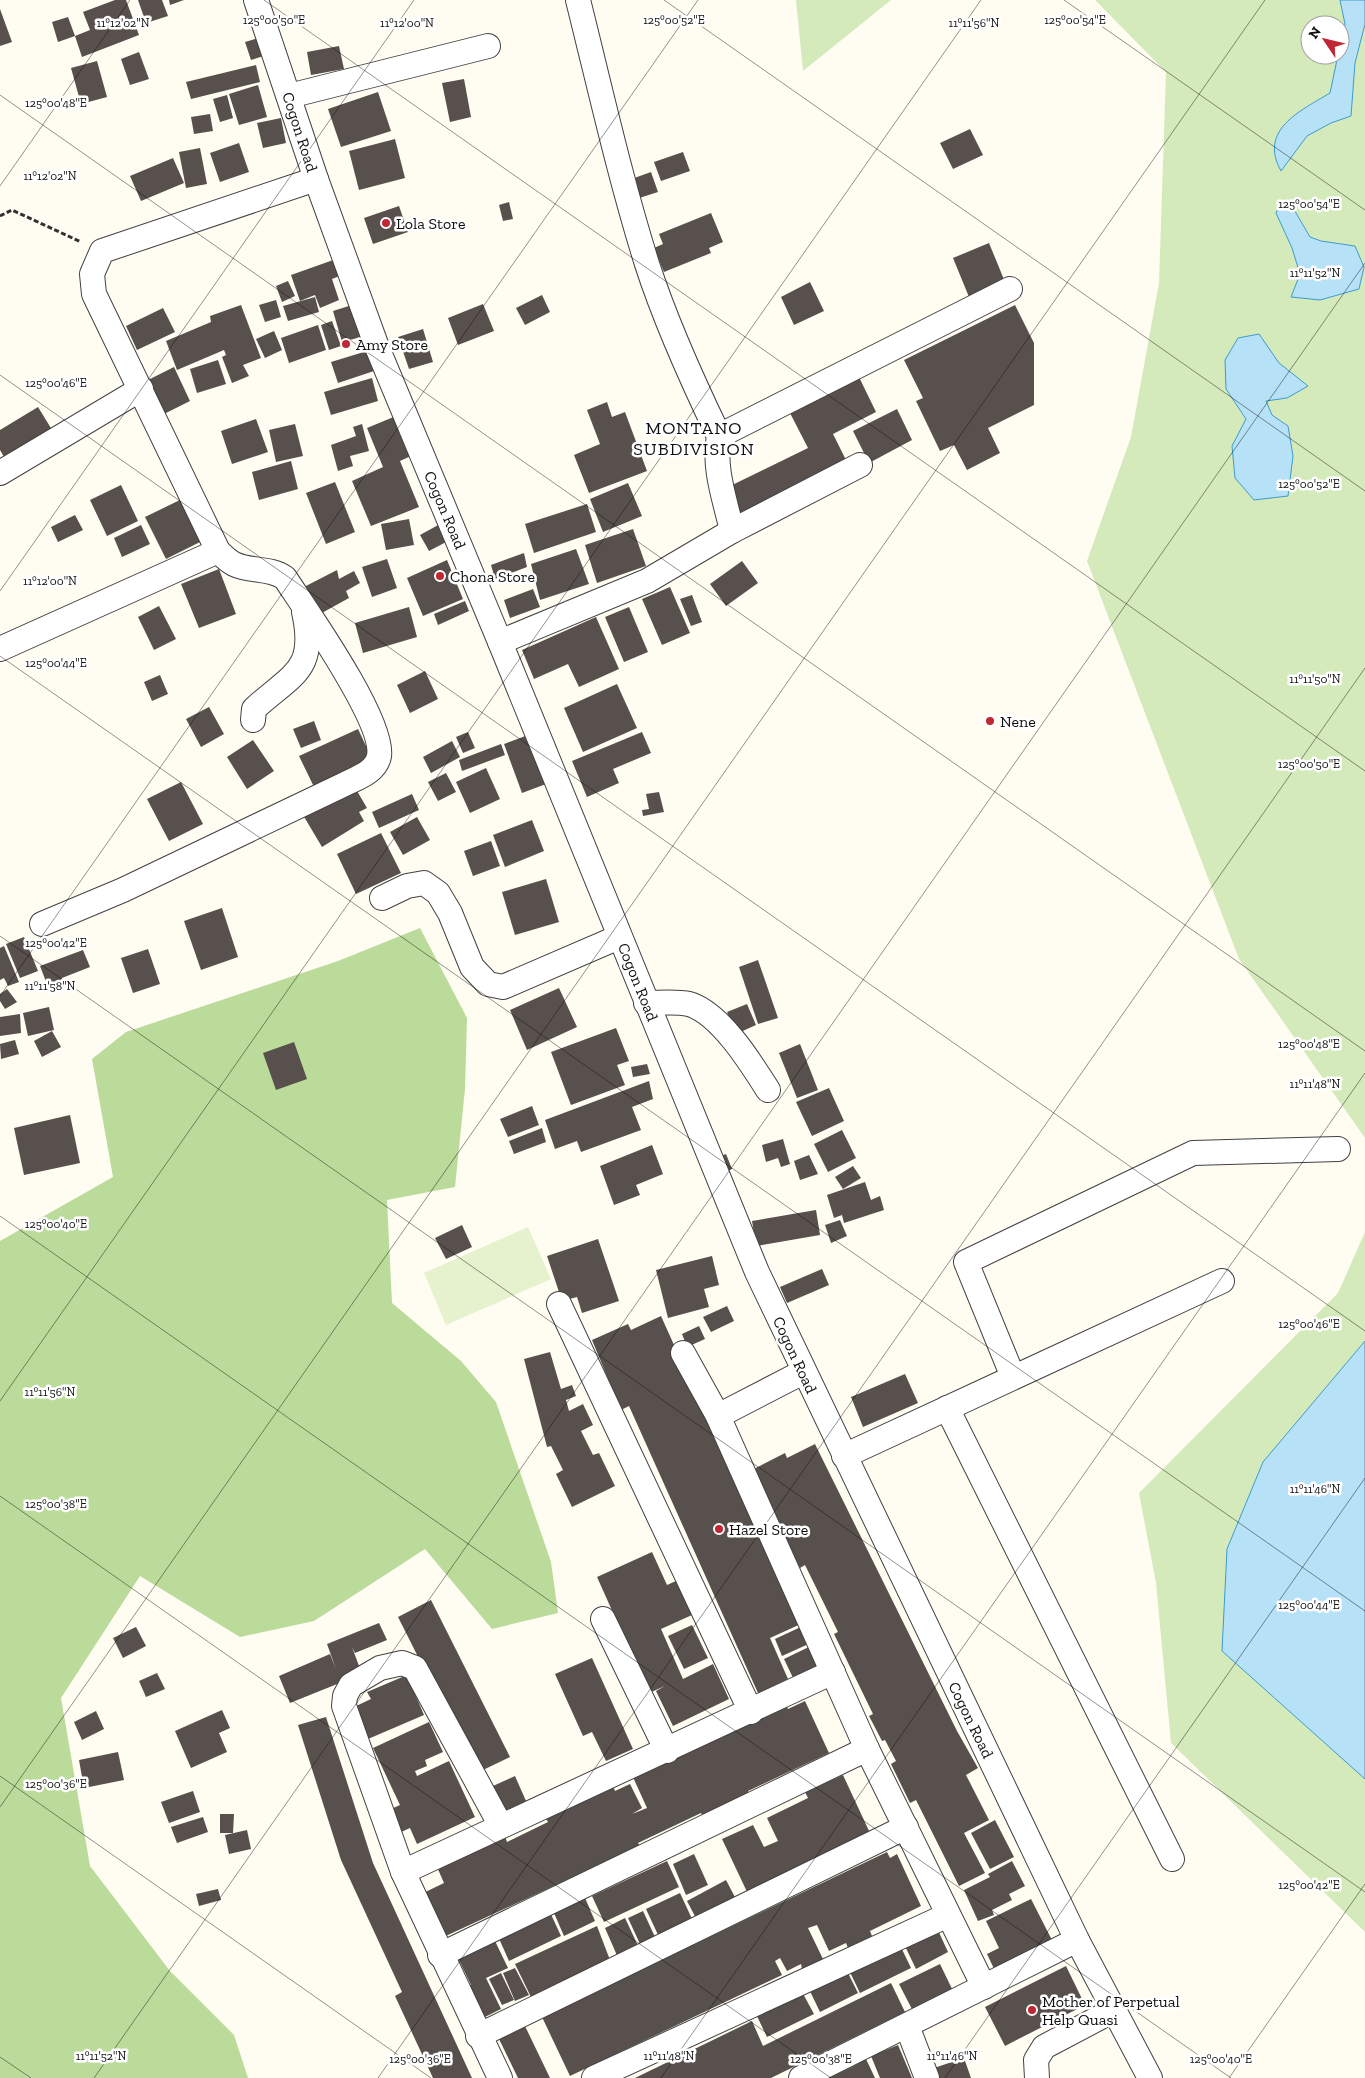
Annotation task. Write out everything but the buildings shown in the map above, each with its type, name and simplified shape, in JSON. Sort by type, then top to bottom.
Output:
[{"type":"street","name":"Cogon Road","points":[[256,0],[316,179],[377,347],[500,642],[756,1272],[1077,1940],[1150,2078]]},
{"type":"street","points":[[578,0],[615,152],[648,265],[683,359],[718,436],[716,450],[718,478],[732,531]]},
{"type":"street","points":[[289,96],[488,46]]},
{"type":"street","points":[[42,924],[123,890],[370,771],[379,757],[377,736],[350,679],[285,578],[279,573],[235,565],[218,551],[94,294],[92,274],[102,251],[316,179]]},
{"type":"street","points":[[718,436],[1010,289]]},
{"type":"street","points":[[0,472],[141,389]]},
{"type":"street","points":[[500,642],[647,581],[732,531],[860,465]]},
{"type":"street","points":[[0,649],[218,551]]},
{"type":"street","points":[[253,720],[254,709],[286,683],[299,668],[308,650],[308,632],[301,602]]},
{"type":"street","points":[[382,898],[407,886],[424,883],[438,893],[450,913],[472,967],[488,984],[503,987],[619,936]]},
{"type":"street","points":[[646,1003],[687,1004],[705,1011],[739,1045],[768,1090]]},
{"type":"street","points":[[1013,1377],[966,1262],[1194,1153],[1338,1149]]},
{"type":"street","points":[[844,1456],[1222,1282]]},
{"type":"street","points":[[559,1304],[751,1712]]},
{"type":"street","points":[[683,1353],[718,1416],[867,1749],[984,1987]]},
{"type":"street","points":[[718,1416],[803,1372]]},
{"type":"street","points":[[947,1408],[1172,1859]]},
{"type":"street","points":[[603,1619],[666,1751]]},
{"type":"street","points":[[500,2078],[478,2036],[403,1872],[344,1706],[345,1696],[351,1686],[380,1668],[402,1662],[415,1668],[501,1826]]},
{"type":"street","points":[[403,1872],[751,1712],[833,1672]]},
{"type":"street","points":[[440,1955],[867,1749]]},
{"type":"street","points":[[478,2036],[906,1827]]},
{"type":"street","points":[[594,2078],[948,1915]]},
{"type":"street","points":[[801,2078],[1077,1940]]},
{"type":"street","points":[[1037,2078],[1036,2060],[1044,2047],[1114,2010]]},
{"type":"street","points":[[908,2026],[927,2078]]},
{"type":"path","points":[[0,216],[12,210],[102,251]]},
{"type":"green space","points":[[796,0],[891,0],[803,71]]},
{"type":"green space","points":[[1095,0],[1365,0],[1365,1138],[1239,959],[1087,561],[1131,437],[1159,283],[1166,72]]},
{"type":"green space","points":[[420,928],[467,1018],[465,1089],[455,1187],[387,1200],[392,1303],[461,1361],[496,1402],[551,1562],[558,1613],[492,1629],[425,1549],[314,1621],[240,1637],[140,1576],[61,1698],[90,1866],[170,1971],[234,2035],[248,2078],[0,2078],[0,1241],[113,1177],[92,1059],[126,1032],[338,961]]},
{"type":"green space","points":[[528,1227],[551,1279],[446,1325],[424,1273]]},
{"type":"green space","points":[[1365,1232],[1365,1932],[1171,1743],[1156,1583],[1139,1493],[1338,1293]]},
{"type":"water","points":[[1340,0],[1365,0],[1365,24],[1355,63],[1351,116],[1331,123],[1307,136],[1281,171],[1275,157],[1275,144],[1278,133],[1295,115],[1330,93],[1336,65],[1350,65],[1350,15],[1343,15]]},
{"type":"water","points":[[1279,206],[1292,206],[1310,237],[1321,241],[1355,246],[1364,267],[1359,289],[1320,300],[1291,297],[1300,274],[1292,248],[1276,213]]},
{"type":"water","points":[[1259,334],[1279,363],[1308,386],[1287,398],[1266,401],[1272,415],[1288,426],[1293,456],[1288,496],[1254,500],[1235,478],[1232,446],[1246,419],[1226,389],[1225,360],[1238,338]]},
{"type":"water","points":[[1365,1341],[1365,1779],[1222,1651],[1227,1549],[1263,1462]]},
{"type":"place","name":"Lola Store","points":[[386,223]]},
{"type":"place","name":"Amy Store","points":[[346,344]]},
{"type":"place","name":"Chona Store","points":[[440,576]]},
{"type":"place","name":"Nene","points":[[990,721]]},
{"type":"place","name":"Hazel Store","points":[[719,1529]]},
{"type":"place","name":"Mother of Perpetual Help Quasi","points":[[1032,2010]]},
{"type":"district","name":"MONTANO SUBDIVISION","points":[[694,438]]}]
